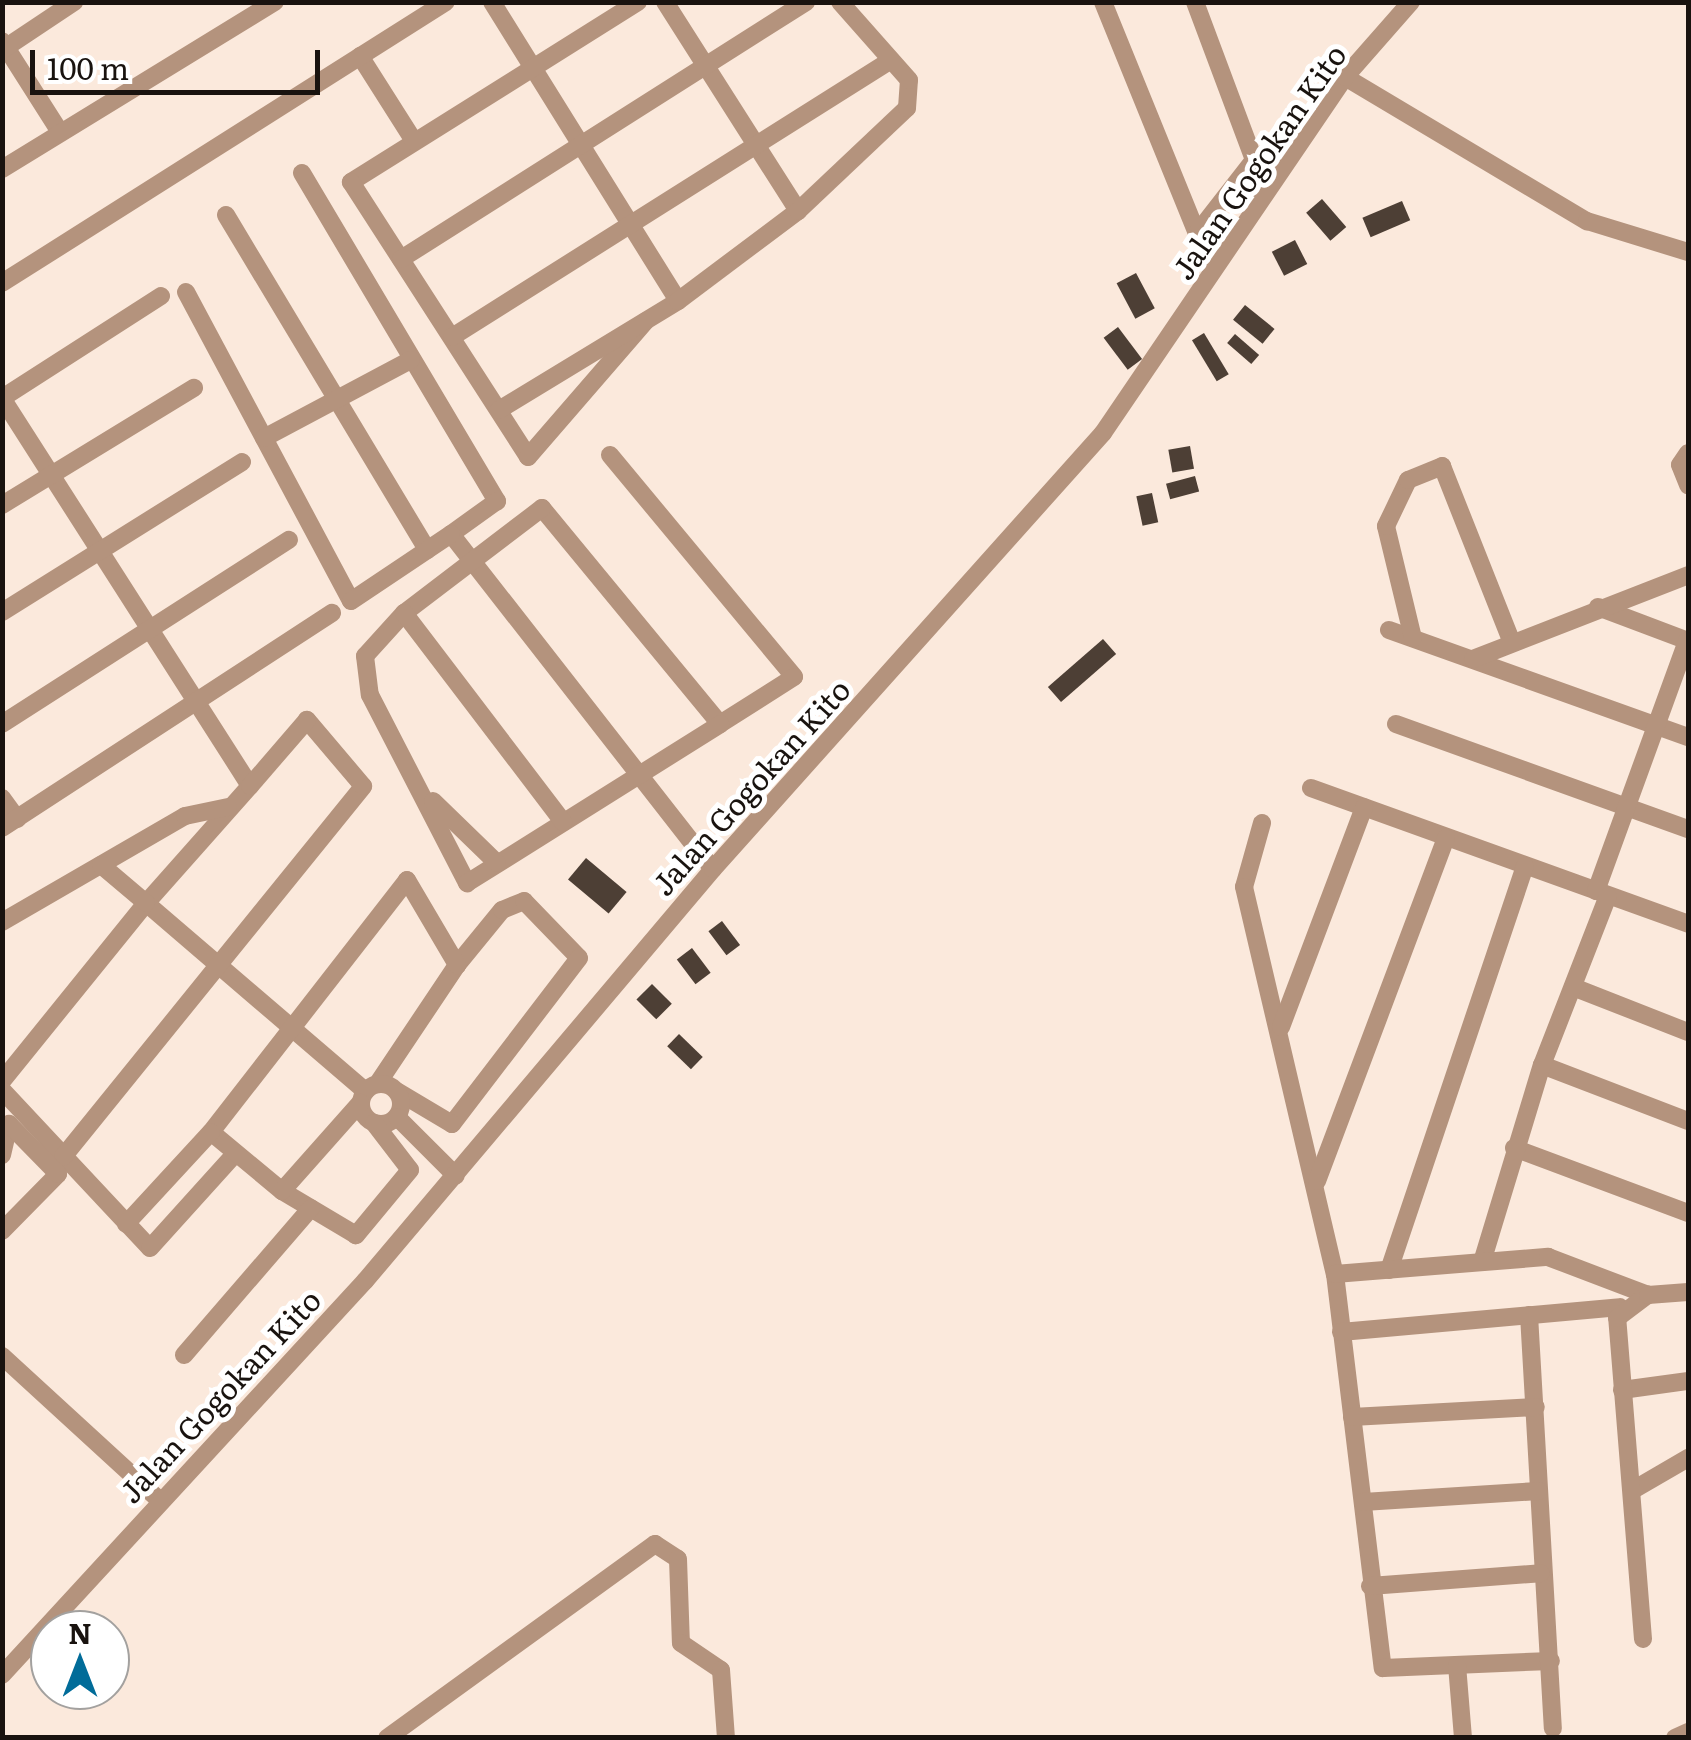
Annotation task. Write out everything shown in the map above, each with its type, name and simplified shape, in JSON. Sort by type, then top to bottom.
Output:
[{"type":"street","points":[[60,132],[4,46],[74,2]]},
{"type":"street","points":[[2,169],[275,2]]},
{"type":"street","points":[[2,283],[446,2]]},
{"type":"street","points":[[492,2],[678,301]]},
{"type":"street","points":[[638,2],[351,182],[528,457],[646,321]]},
{"type":"street","points":[[665,2],[798,212]]},
{"type":"street","points":[[401,259],[583,148],[806,2]]},
{"type":"street","points":[[499,410],[678,301],[798,212],[907,108],[914,94],[840,2]]},
{"type":"street","points":[[1103,2],[1212,271]]},
{"type":"street","points":[[1194,2],[1254,160],[1198,232]]},
{"type":"street","name":"Jalan Gogokan Kito","points":[[2,1675],[90,1573],[456,1176],[713,869],[1104,433],[1344,78],[1411,2]]},
{"type":"street","points":[[360,56],[414,142]]},
{"type":"street","points":[[452,337],[890,60]]},
{"type":"street","points":[[1344,78],[1559,207],[1688,252]]},
{"type":"street","points":[[186,292],[351,601],[497,501],[302,173]]},
{"type":"street","points":[[226,215],[335,404],[428,550]]},
{"type":"street","points":[[160,296],[2,398],[194,708],[250,786]]},
{"type":"street","points":[[264,438],[335,404],[411,360]]},
{"type":"street","points":[[2,506],[194,388]]},
{"type":"street","points":[[1688,453],[1680,465],[1688,486]]},
{"type":"street","points":[[610,455],[794,677],[720,724],[641,771],[466,883],[426,793],[370,694],[365,656],[404,613],[542,508],[720,724]]},
{"type":"street","points":[[2,612],[242,462]]},
{"type":"street","points":[[1413,638],[1386,526],[1408,480],[1442,466],[1512,643]]},
{"type":"street","points":[[451,534],[641,771],[713,869]]},
{"type":"street","points":[[2,724],[289,540]]},
{"type":"street","points":[[1473,658],[1688,575]]},
{"type":"street","points":[[1482,1262],[1514,1148],[1573,987],[1627,806],[1688,641],[1598,608]]},
{"type":"street","points":[[2,798],[10,824],[194,708],[332,613]]},
{"type":"street","points":[[404,613],[563,822]]},
{"type":"street","points":[[1388,630],[1688,736]]},
{"type":"street","points":[[2,1080],[146,903],[307,720],[362,786],[63,1158]]},
{"type":"street","points":[[1396,724],[1688,829]]},
{"type":"street","points":[[1311,788],[1688,924]]},
{"type":"street","points":[[426,793],[497,863]]},
{"type":"street","points":[[2,922],[185,816],[228,807]]},
{"type":"street","points":[[1280,1028],[1364,807]]},
{"type":"street","points":[[1262,823],[1244,888],[1317,1181],[1335,1274],[1383,1668],[1551,1662]]},
{"type":"street","points":[[1317,1181],[1446,838]]},
{"type":"street","points":[[101,865],[368,1092],[398,1092],[452,1124],[579,958],[519,900],[456,965],[368,1092],[282,1192]]},
{"type":"street","points":[[1389,1270],[1525,866]]},
{"type":"street","points":[[126,1224],[211,1132],[408,880],[456,965]]},
{"type":"street","points":[[1573,987],[1688,1032]]},
{"type":"street","points":[[1542,1065],[1688,1120]]},
{"type":"street","points":[[2,1090],[150,1248],[235,1154]]},
{"type":"street","points":[[211,1132],[282,1192],[356,1236],[410,1170],[374,1123],[368,1092]]},
{"type":"street","points":[[398,1092],[397,1116],[456,1176]]},
{"type":"street","points":[[374,1123],[397,1116]]},
{"type":"street","points":[[2,1156],[9,1124],[58,1174],[2,1232]]},
{"type":"street","points":[[1514,1148],[1688,1214]]},
{"type":"street","points":[[184,1356],[310,1208]]},
{"type":"street","points":[[1335,1274],[1548,1257],[1648,1295]]},
{"type":"street","points":[[1341,1332],[1620,1308],[1648,1295],[1688,1292]]},
{"type":"street","points":[[1620,1308],[1622,1390],[1634,1490],[1643,1639]]},
{"type":"street","points":[[1530,1315],[1541,1573],[1551,1662],[1553,1728]]},
{"type":"street","points":[[2,1356],[158,1499]]},
{"type":"street","points":[[1622,1390],[1688,1381]]},
{"type":"street","points":[[1352,1417],[1536,1407]]},
{"type":"street","points":[[1634,1490],[1688,1458]]},
{"type":"street","points":[[1363,1502],[1540,1491]]},
{"type":"street","points":[[387,1738],[655,1544],[678,1559],[682,1644],[721,1670],[726,1738]]},
{"type":"street","points":[[1370,1586],[1541,1573]]},
{"type":"street","points":[[1457,1665],[1463,1738]]},
{"type":"street","points":[[1675,1738],[1688,1732]]},
{"type":"building","points":[[1322,199],[1346,227],[1330,241],[1306,213]]},
{"type":"building","points":[[1402,201],[1410,220],[1371,237],[1362,218]]},
{"type":"building","points":[[1295,240],[1307,264],[1284,276],[1272,252]]},
{"type":"building","points":[[1136,273],[1155,308],[1135,319],[1117,283]]},
{"type":"building","points":[[1245,305],[1275,329],[1263,344],[1233,320]]},
{"type":"building","points":[[1118,327],[1142,359],[1128,370],[1104,338]]},
{"type":"building","points":[[1204,333],[1229,374],[1217,381],[1192,340]]},
{"type":"building","points":[[1235,334],[1259,355],[1251,364],[1227,343]]},
{"type":"building","points":[[1190,446],[1194,469],[1172,472],[1168,450]]},
{"type":"building","points":[[1195,476],[1199,491],[1170,499],[1166,484]]},
{"type":"building","points":[[1152,493],[1158,522],[1143,526],[1136,496]]},
{"type":"building","points":[[1103,639],[1116,654],[1061,702],[1048,687]]},
{"type":"building","points":[[586,858],[627,892],[609,914],[568,879]]},
{"type":"building","points":[[722,921],[740,945],[726,955],[708,931]]},
{"type":"building","points":[[692,948],[711,973],[695,984],[677,959]]},
{"type":"building","points":[[652,984],[672,1004],[656,1019],[636,1000]]},
{"type":"building","points":[[679,1034],[703,1057],[691,1069],[667,1046]]}]
